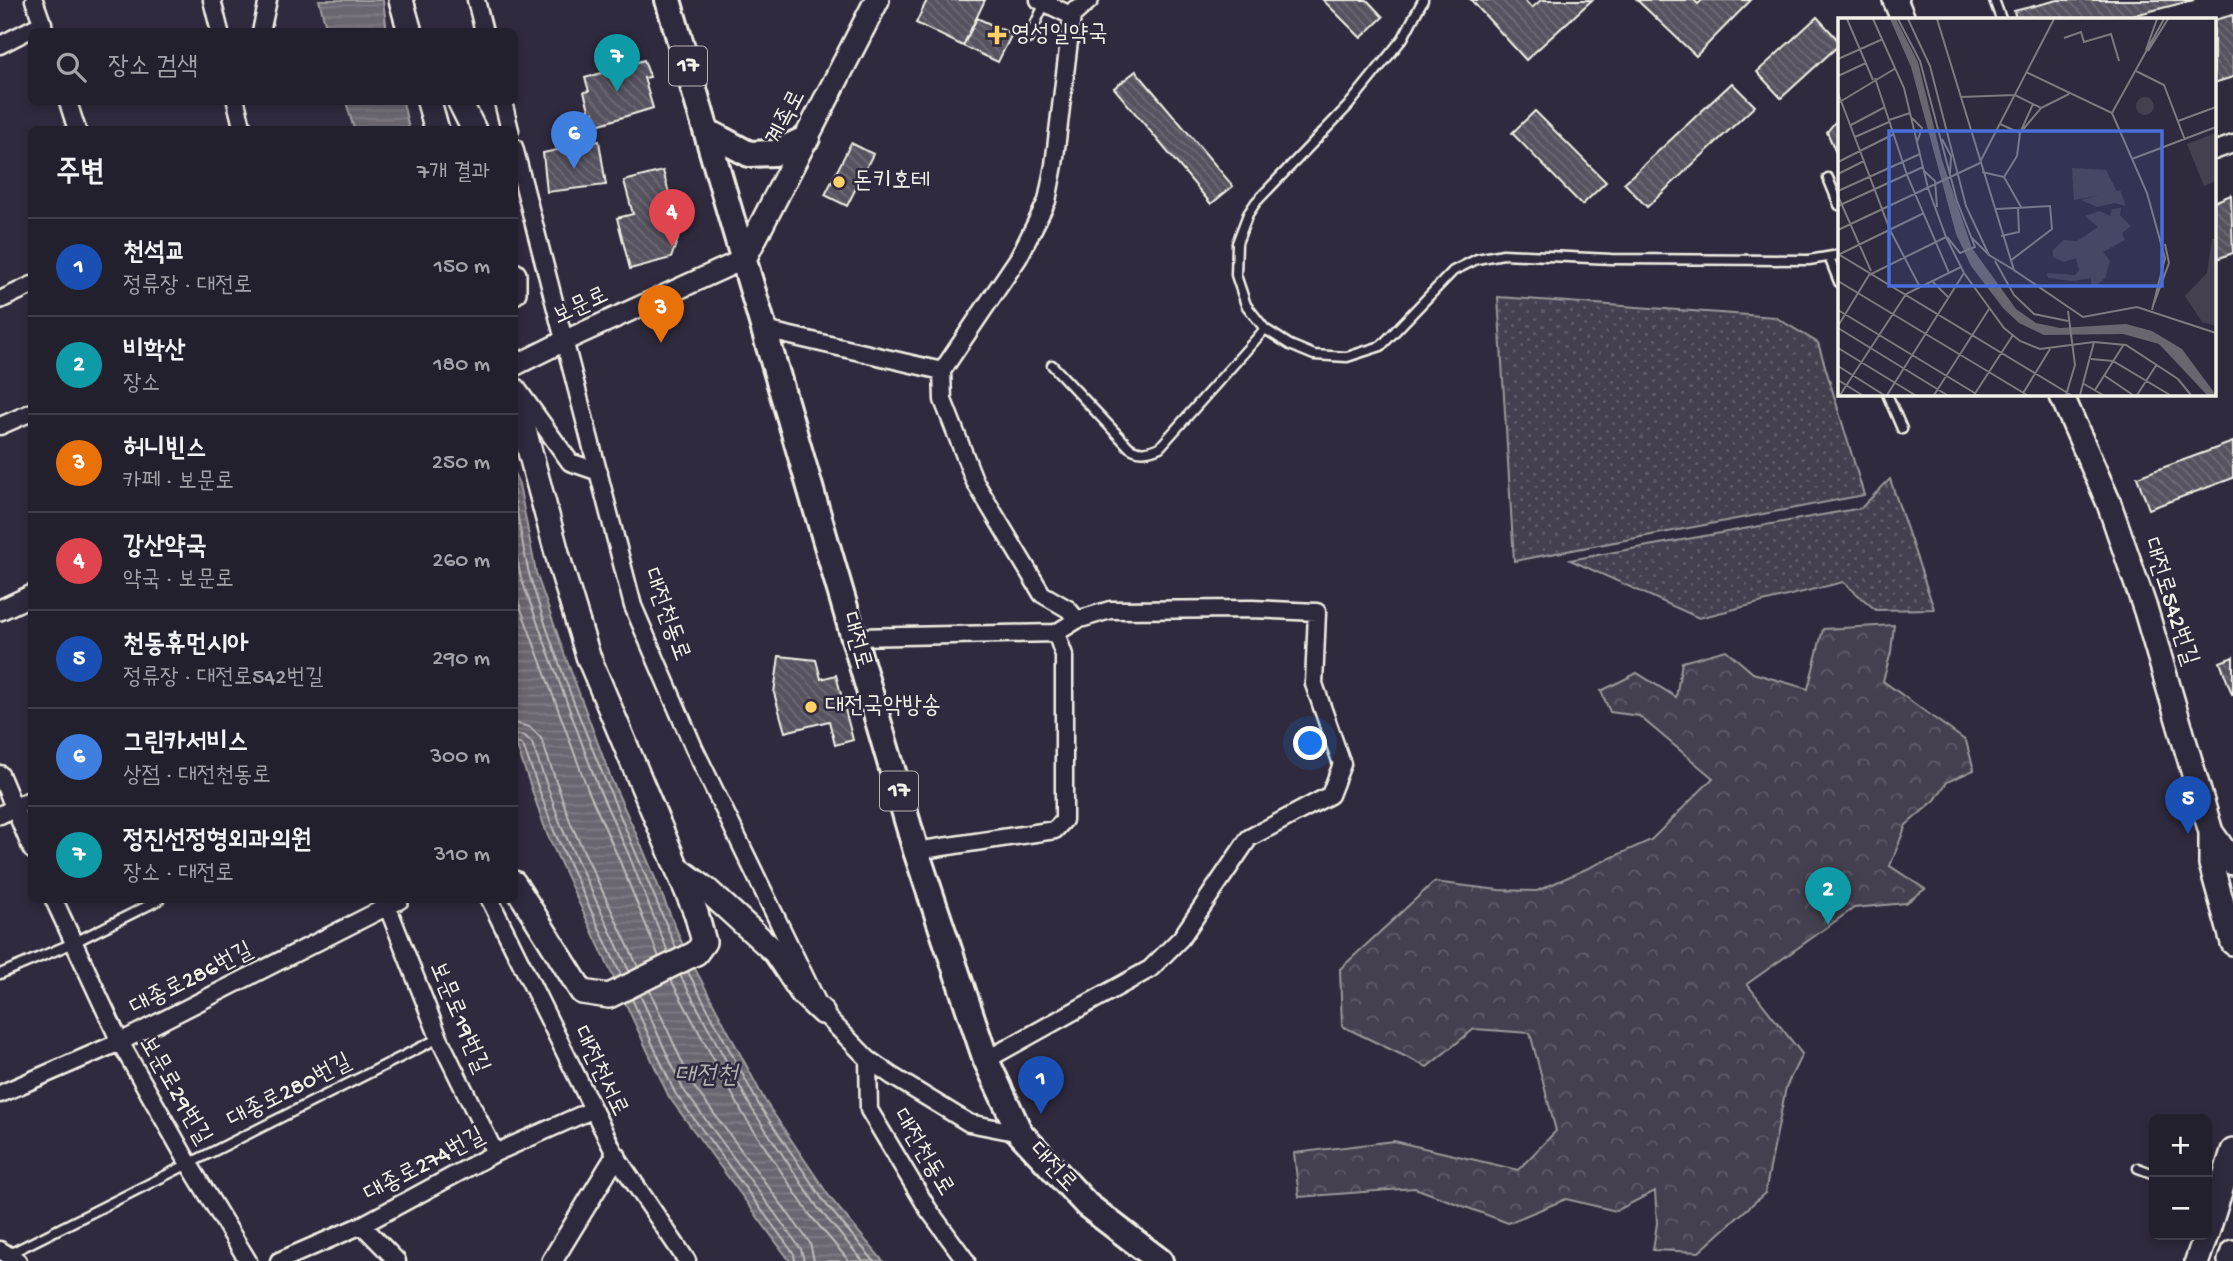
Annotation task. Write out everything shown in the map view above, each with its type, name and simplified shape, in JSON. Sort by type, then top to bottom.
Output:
[{"type":"main road","points":[[401,0],[409,28]]},
{"type":"main road","name":"대전로","points":[[668,0],[916,852],[986,1060],[1020,1133],[1087,1205],[1160,1261]]},
{"type":"main road","name":"계족로","points":[[744,259],[877,0]]},
{"type":"main road","points":[[1895,0],[1903,18]]},
{"type":"main road","points":[[430,105],[436,126]]},
{"type":"main road","points":[[462,105],[472,126]]},
{"type":"main road","points":[[708,132],[749,154],[775,153],[807,138]]},
{"type":"main road","name":"대전로542번길","points":[[2062,396],[2108,501],[2146,611],[2211,832],[2211,864],[2233,943]]},
{"type":"main road","points":[[518,407],[588,656],[703,932],[704,942],[696,953],[609,996],[582,992],[518,889]]},
{"type":"main road","name":"대전로542번길","points":[[2211,832],[2233,863]]},
{"type":"main road","points":[[675,866],[707,890],[775,952],[802,993],[822,1012]]},
{"type":"main road","points":[[2213,1196],[2233,1151]]},
{"type":"main road","points":[[2197,1261],[2204,1240]]},
{"type":"main road","points":[[2230,1261],[2233,1252]]},
{"type":"street","points":[[34,0],[44,27]]},
{"type":"street","points":[[212,0],[219,28]]},
{"type":"street","points":[[262,28],[268,0]]},
{"type":"street","points":[[476,0],[483,28]]},
{"type":"street","points":[[1077,620],[1068,609],[1042,594],[975,482],[943,400],[942,371],[1019,257],[1047,201],[1054,165],[1072,16],[1079,0]]},
{"type":"street","points":[[1072,16],[1090,0]]},
{"type":"street","points":[[1042,1],[1072,16]]},
{"type":"street","points":[[0,45],[28,34]]},
{"type":"street","points":[[69,105],[76,126]]},
{"type":"street","points":[[237,105],[242,126]]},
{"type":"street","points":[[504,105],[509,126]]},
{"type":"street","points":[[2216,150],[2233,144]]},
{"type":"street","name":"대전천동로","points":[[518,176],[521,198],[564,341],[633,606],[694,748],[822,1012],[868,1059],[969,1123],[1020,1133]]},
{"type":"street","name":"보문로","points":[[518,364],[744,259]]},
{"type":"street","points":[[0,300],[28,287]]},
{"type":"street","points":[[765,330],[942,371]]},
{"type":"street","points":[[518,390],[570,462],[599,472]]},
{"type":"street","points":[[0,426],[28,414]]},
{"type":"street","points":[[0,610],[28,597]]},
{"type":"street","points":[[854,637],[1056,633],[1077,620],[1110,610],[1252,608],[1317,612],[1314,684],[1342,764],[1330,795],[1249,838],[1181,938],[1150,969],[986,1060]]},
{"type":"street","points":[[916,852],[1055,830],[1064,820],[1064,655],[1056,633]]},
{"type":"street","points":[[0,774],[7,811],[28,843]]},
{"type":"street","points":[[7,811],[28,801]]},
{"type":"street","name":"보문로29번길","points":[[55,903],[120,1042],[248,1261]]},
{"type":"street","name":"대종로286번길","points":[[0,1094],[120,1042],[389,903]]},
{"type":"street","name":"보문로19번길","points":[[391,903],[439,1038],[495,1153]]},
{"type":"street","name":"대전천서로","points":[[491,903],[616,1156],[683,1259]]},
{"type":"street","name":"대전천동로","points":[[868,1059],[869,1110],[928,1209],[966,1261]]},
{"type":"street","name":"대종로274번길","points":[[279,1261],[362,1225],[495,1153],[592,1110]]},
{"type":"street","points":[[552,1261],[616,1156]]},
{"type":"street","points":[[362,1225],[397,1261]]},
{"type":"lane","points":[[1423,0],[1403,38],[1356,96],[1248,214],[1237,243],[1236,275],[1246,305],[1265,329],[1290,345],[1314,355],[1347,357],[1381,346],[1454,271],[1477,259],[1503,254],[1611,259],[1808,260],[1838,255]]},
{"type":"lane","points":[[1994,0],[2001,18]]},
{"type":"lane","points":[[1028,39],[1042,1]]},
{"type":"lane","points":[[1828,178],[1838,203]]},
{"type":"lane","points":[[1829,257],[1838,280]]},
{"type":"lane","points":[[1052,365],[1129,447],[1135,452],[1149,452],[1160,447],[1265,329]]},
{"type":"lane","points":[[1888,396],[1902,429]]},
{"type":"lane","points":[[0,974],[73,943],[153,903]]},
{"type":"lane","name":"대종로280번길","points":[[8,1255],[439,1038]]},
{"type":"lane","points":[[2137,1168],[2149,1172]]},
{"type":"green space","points":[[1498,297],[1775,317],[1818,343],[1864,495],[1514,561]]},
{"type":"green space","points":[[1890,479],[1934,609],[1876,610],[1843,582],[1699,618],[1570,560],[1861,508]]},
{"type":"green space","points":[[1894,625],[1891,652],[1883,681],[1966,741],[1974,770],[1947,782],[1935,800],[1906,825],[1890,866],[1925,889],[1906,903],[1854,908],[1747,984],[1802,1054],[1786,1087],[1765,1193],[1699,1252],[1653,1250],[1657,1223],[1655,1191],[1616,1211],[1566,1199],[1508,1223],[1415,1188],[1299,1197],[1294,1153],[1394,1141],[1518,1170],[1556,1131],[1530,1033],[1474,1029],[1427,1067],[1342,1026],[1340,969],[1434,882],[1499,890],[1537,891],[1651,840],[1713,778],[1639,716],[1610,712],[1601,691],[1637,673],[1676,697],[1682,662],[1726,650],[1753,673],[1808,689],[1823,629]]},
{"type":"water","points":[[319,0],[383,0],[387,28],[326,28]]},
{"type":"water","points":[[347,105],[404,105],[408,126],[353,126]]},
{"type":"water","name":"대전천","points":[[518,482],[536,573],[564,653],[612,781],[684,948],[765,1101],[831,1199],[883,1261],[790,1261],[669,1097],[547,834],[518,750]]},
{"type":"building","points":[[927,0],[985,0],[963,46],[916,23]]},
{"type":"building","points":[[1323,0],[1367,0],[1383,17],[1361,38]]},
{"type":"building","points":[[1471,0],[1524,0],[1532,8],[1541,0],[1592,0],[1526,60]]},
{"type":"building","points":[[1637,0],[1694,0],[1698,4],[1702,0],[1751,0],[1696,56]]},
{"type":"building","points":[[2058,0],[2194,0],[2123,18],[2016,18],[2014,11]]},
{"type":"building","points":[[2233,15],[2233,77],[2216,82],[2216,19]]},
{"type":"building","points":[[1817,17],[1838,40],[1838,46],[1781,98],[1757,72]]},
{"type":"building","points":[[977,18],[1012,34],[998,62],[963,46]]},
{"type":"building","points":[[644,60],[650,77],[644,78],[653,108],[597,125],[593,112],[590,113],[584,92],[589,91],[585,78]]},
{"type":"building","points":[[1136,71],[1233,186],[1211,204],[1114,88]]},
{"type":"building","points":[[1732,83],[1755,106],[1647,207],[1624,183]]},
{"type":"building","points":[[1535,111],[1606,182],[1582,205],[1512,133]]},
{"type":"building","points":[[1838,118],[1838,158],[1827,132]]},
{"type":"building","points":[[599,141],[606,185],[547,192],[543,153]]},
{"type":"building","points":[[851,143],[873,154],[847,206],[825,195]]},
{"type":"building","points":[[663,171],[680,233],[671,258],[630,269],[617,218],[633,214],[624,181]]},
{"type":"building","points":[[2231,195],[2233,253],[2216,259],[2216,201]]},
{"type":"building","points":[[2233,442],[2233,478],[2149,509],[2137,477]]},
{"type":"building","name":"대전국악방송","points":[[779,656],[816,660],[821,679],[836,675],[853,740],[835,745],[829,721],[785,732],[774,693]]},
{"type":"building","points":[[2233,657],[2233,694],[2232,694],[2220,662]]},
{"type":"place","name":"영성일약국","points":[[997,35]]},
{"type":"place","name":"정진선정형외과의원","points":[[617,92]]},
{"type":"place","name":"그린카서비스","points":[[574,169]]},
{"type":"place","name":"돈키호테","points":[[839,182]]},
{"type":"place","name":"강산약국","points":[[672,247]]},
{"type":"place","name":"허니빈스","points":[[661,343]]},
{"type":"place","name":"대전국악방송","points":[[811,707]]},
{"type":"place","name":"천동휴먼시아","points":[[2188,834]]},
{"type":"place","name":"비학산","points":[[1828,925]]},
{"type":"place","name":"천석교","points":[[1041,1114]]}]
